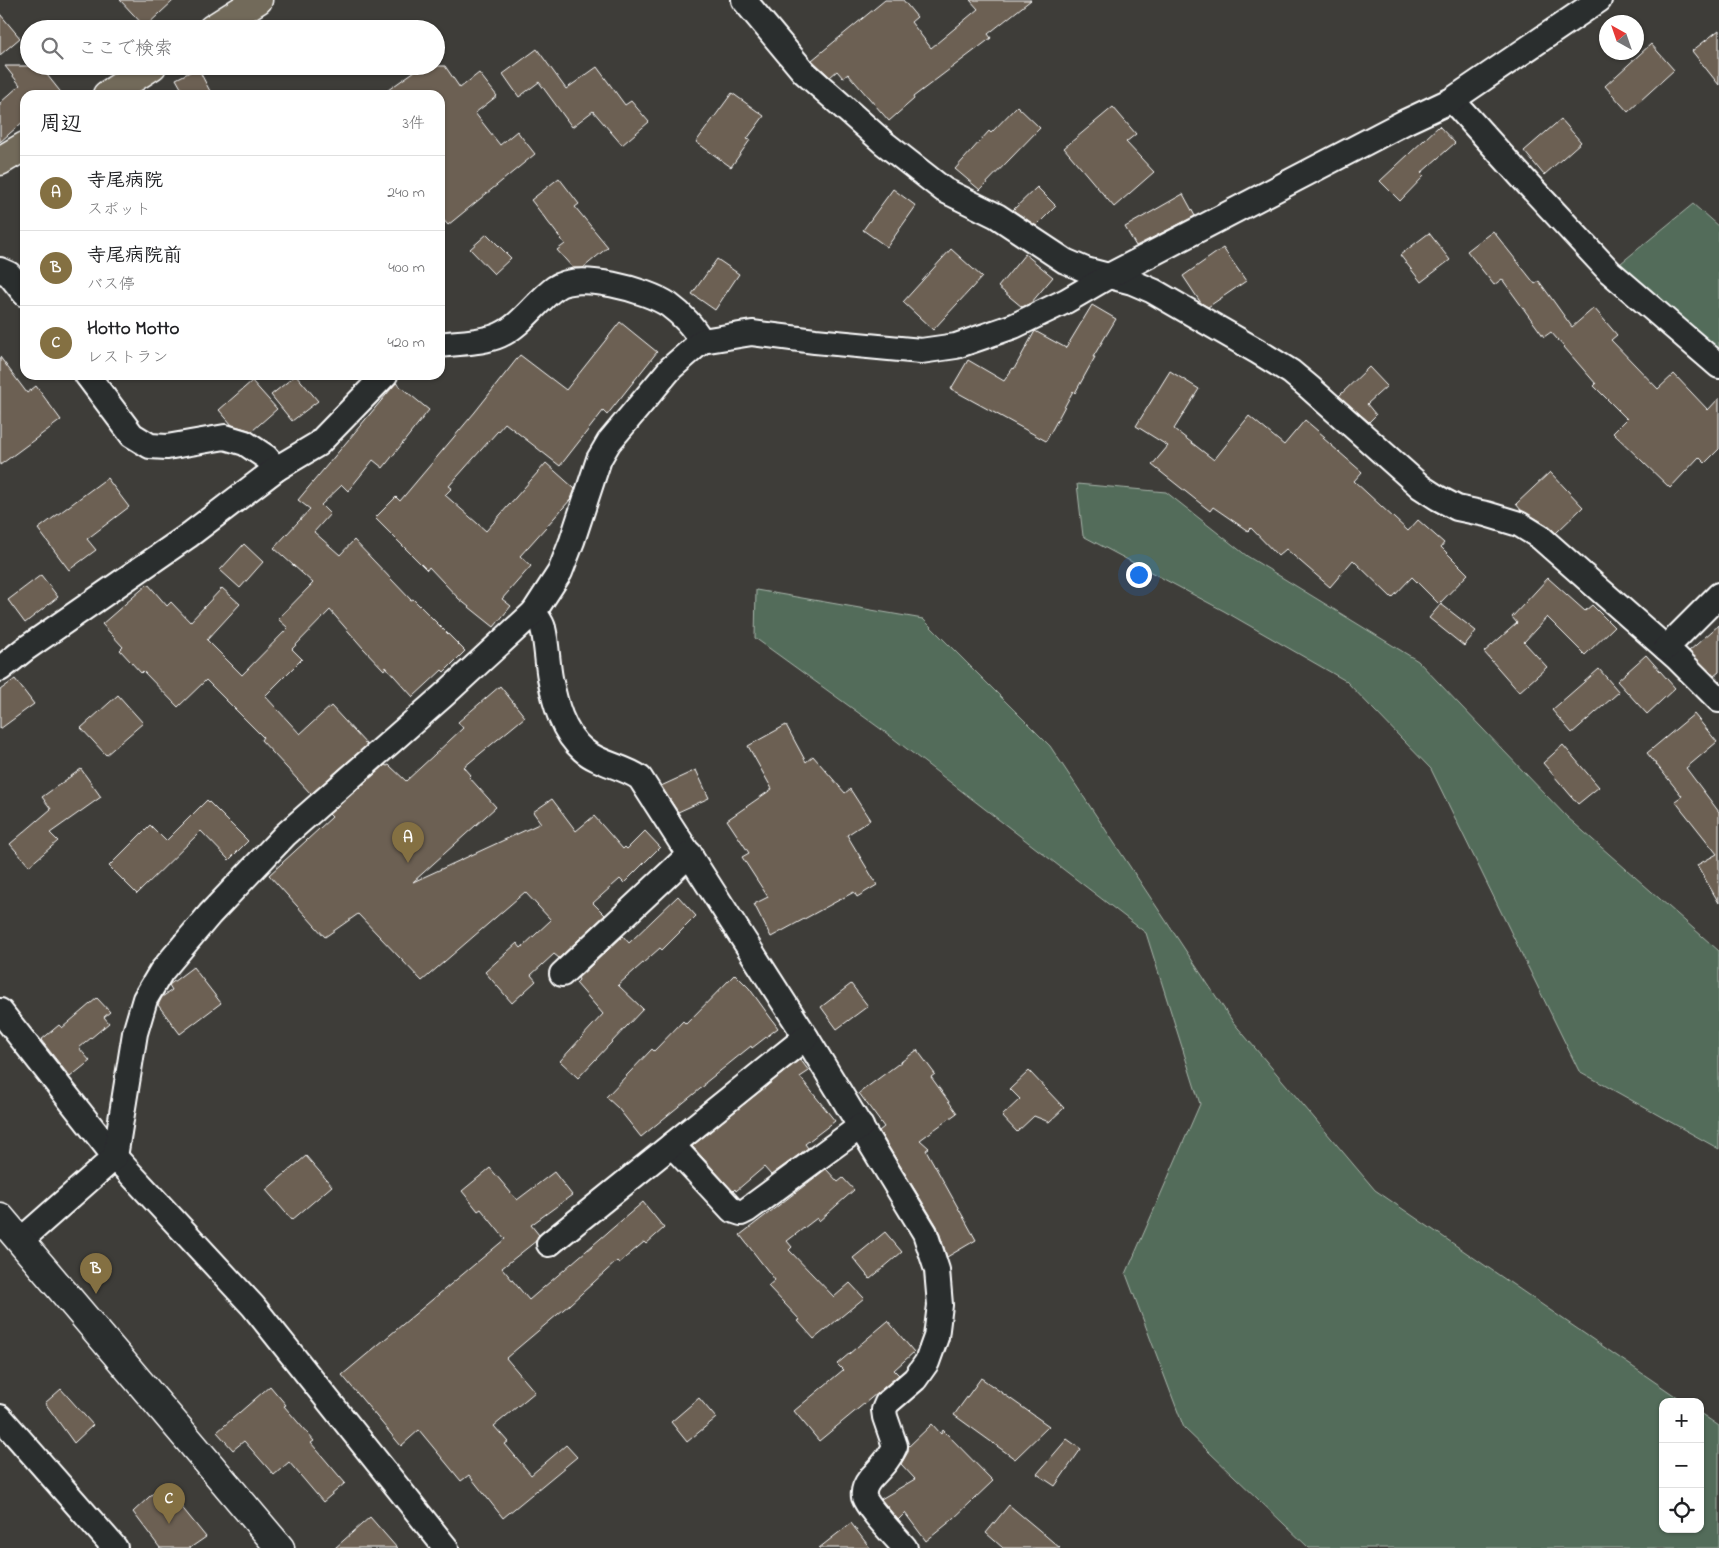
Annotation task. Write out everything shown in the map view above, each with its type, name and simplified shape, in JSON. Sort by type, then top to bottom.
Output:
[{"type":"main road","points":[[226,20],[258,0]]},
{"type":"main road","points":[[115,90],[138,75]]},
{"type":"main road","points":[[0,161],[20,149]]},
{"type":"street","points":[[744,0],[804,72],[884,143],[944,190],[997,216],[1065,260],[1086,270],[1132,282],[1152,291],[1291,372],[1421,487],[1457,508],[1519,524],[1540,537],[1666,648],[1719,700]]},
{"type":"street","points":[[20,1241],[115,1156],[135,1033],[145,999],[161,972],[210,914],[285,835],[446,694],[534,612],[560,572],[599,459],[609,442],[671,368],[702,341],[752,334],[921,351],[956,346],[1014,326],[1066,301],[1109,276],[1404,122],[1452,100],[1600,0]]},
{"type":"street","points":[[1452,100],[1527,184],[1610,272],[1719,366]]},
{"type":"street","points":[[0,270],[9,274],[20,288]]},
{"type":"street","points":[[445,344],[485,340],[501,335],[514,326],[556,287],[570,282],[598,282],[636,291],[667,304],[690,323],[702,341]]},
{"type":"street","points":[[91,380],[132,435],[150,446],[168,447],[225,437],[245,443],[266,456],[276,469]]},
{"type":"street","points":[[0,669],[188,536],[276,469],[318,444],[380,380]]},
{"type":"street","points":[[1666,648],[1719,595]]},
{"type":"street","points":[[534,612],[543,627],[550,678],[562,721],[569,735],[583,750],[599,760],[640,778],[806,1037],[925,1233],[937,1270],[940,1305],[933,1350],[915,1379],[887,1403],[884,1410],[885,1417],[895,1446],[890,1456],[868,1482],[864,1491],[864,1499],[874,1513],[906,1548]]},
{"type":"street","points":[[562,974],[690,854]]},
{"type":"street","points":[[0,1011],[115,1156],[253,1306],[446,1548]]},
{"type":"street","points":[[549,1244],[806,1037]]},
{"type":"street","points":[[672,1145],[732,1210],[740,1213],[748,1210],[861,1126]]},
{"type":"street","points":[[0,1218],[280,1548]]},
{"type":"street","points":[[0,1417],[115,1548]]},
{"type":"green space","points":[[1693,204],[1719,227],[1719,366],[1610,272]]},
{"type":"green space","points":[[1077,484],[1166,492],[1247,556],[1418,661],[1567,817],[1719,951],[1719,1149],[1579,1071],[1431,769],[1346,681],[1224,611],[1083,536]]},
{"type":"green space","points":[[756,590],[923,619],[1050,746],[1233,1022],[1375,1190],[1678,1398],[1659,1398],[1659,1533],[1704,1533],[1704,1416],[1719,1426],[1719,1548],[1309,1548],[1184,1428],[1126,1274],[1200,1104],[1146,933],[885,732],[755,638]]},
{"type":"building","points":[[120,0],[174,0],[153,20],[139,20]]},
{"type":"building","points":[[885,0],[903,0],[917,17],[911,22],[931,48],[978,9],[970,0],[1031,0],[988,34],[991,38],[913,97],[914,99],[889,121],[848,74],[843,78],[837,71],[830,77],[812,60]]},
{"type":"building","points":[[0,14],[20,38],[0,55]]},
{"type":"building","points":[[1719,30],[1719,85],[1692,51]]},
{"type":"building","points":[[1651,44],[1674,70],[1628,112],[1605,86],[1633,60],[1644,60],[1644,50]]},
{"type":"building","points":[[537,49],[566,89],[597,67],[625,105],[631,101],[649,122],[622,145],[593,111],[572,127],[539,82],[519,97],[503,74]]},
{"type":"building","points":[[5,66],[20,66],[20,75],[47,75],[59,90],[20,90],[20,124],[0,142],[0,103],[20,85]]},
{"type":"building","points":[[445,66],[460,88],[479,73],[497,96],[475,113],[500,145],[517,131],[535,154],[448,225],[445,222],[445,90],[388,90],[409,75],[445,75]]},
{"type":"building","points":[[184,75],[202,75],[209,90],[182,90],[176,79]]},
{"type":"building","points":[[732,93],[764,116],[747,139],[750,140],[731,167],[696,142]]},
{"type":"building","points":[[1017,106],[1040,128],[980,190],[955,169],[989,131],[991,133]]},
{"type":"building","points":[[1113,107],[1136,134],[1126,142],[1154,172],[1114,207],[1064,148]]},
{"type":"building","points":[[1561,119],[1581,142],[1544,175],[1524,151]]},
{"type":"building","points":[[1439,126],[1455,143],[1421,173],[1424,176],[1400,201],[1380,181]]},
{"type":"building","points":[[559,178],[579,204],[575,207],[608,247],[583,268],[573,268],[557,250],[565,244],[531,200]]},
{"type":"building","points":[[1037,187],[1056,206],[1036,226],[1013,210]]},
{"type":"building","points":[[893,189],[916,206],[887,247],[863,230]]},
{"type":"building","points":[[1183,194],[1195,216],[1136,246],[1125,227]]},
{"type":"building","points":[[1493,231],[1535,284],[1539,281],[1572,327],[1594,308],[1617,335],[1611,340],[1658,389],[1674,374],[1708,410],[1719,398],[1719,449],[1705,463],[1699,457],[1670,488],[1613,433],[1627,419],[1594,386],[1596,384],[1551,332],[1544,337],[1502,279],[1494,285],[1467,251]]},
{"type":"building","points":[[1429,233],[1450,260],[1421,282],[1400,255]]},
{"type":"building","points":[[487,234],[511,258],[494,274],[470,249]]},
{"type":"building","points":[[1223,248],[1246,281],[1208,307],[1201,303],[1183,276]]},
{"type":"building","points":[[951,249],[982,277],[933,330],[903,302]]},
{"type":"building","points":[[1025,254],[1053,277],[1031,303],[1022,307],[998,287]]},
{"type":"building","points":[[717,259],[739,274],[715,310],[692,294]]},
{"type":"building","points":[[1092,305],[1116,319],[1046,441],[951,389],[968,360],[1004,381],[1014,369],[1035,331],[1066,348]]},
{"type":"building","points":[[620,322],[657,352],[607,415],[603,411],[560,466],[505,423],[449,486],[452,488],[445,495],[486,531],[546,463],[575,489],[571,499],[520,556],[531,566],[502,599],[511,606],[494,627],[459,599],[429,567],[427,570],[375,518],[396,497],[400,501],[520,355],[566,390]]},
{"type":"building","points":[[0,357],[27,393],[36,386],[61,420],[0,465]]},
{"type":"building","points":[[1369,367],[1387,386],[1367,404],[1376,415],[1369,422],[1339,396]]},
{"type":"building","points":[[1170,371],[1199,389],[1174,429],[1214,460],[1249,416],[1284,445],[1305,420],[1362,472],[1354,481],[1408,531],[1418,520],[1444,543],[1441,547],[1468,574],[1439,604],[1412,577],[1392,598],[1353,560],[1330,587],[1286,549],[1278,556],[1251,528],[1248,531],[1213,507],[1210,511],[1152,465],[1168,446],[1136,426]]},
{"type":"building","points":[[290,380],[300,380],[318,401],[292,421],[271,395]]},
{"type":"building","points":[[252,381],[277,409],[252,431],[232,425],[219,410]]},
{"type":"building","points":[[396,383],[429,410],[383,468],[373,460],[348,491],[342,485],[321,505],[330,514],[314,532],[340,555],[354,540],[411,600],[413,599],[465,651],[444,672],[442,670],[413,697],[386,667],[384,670],[363,648],[330,610],[292,649],[302,659],[265,696],[300,734],[331,706],[367,745],[311,794],[261,740],[263,737],[206,680],[178,707],[143,671],[141,673],[120,650],[123,647],[102,624],[148,584],[167,606],[171,602],[190,622],[222,588],[240,604],[207,640],[242,675],[288,628],[278,619],[313,583],[274,548],[310,509],[298,500]]},
{"type":"building","points":[[1550,472],[1583,507],[1556,533],[1547,525],[1521,510],[1516,504]]},
{"type":"building","points":[[107,478],[129,507],[87,539],[96,550],[69,570],[38,529]]},
{"type":"building","points":[[244,544],[263,562],[240,588],[220,570]]},
{"type":"building","points":[[41,575],[58,597],[25,623],[8,600]]},
{"type":"building","points":[[1548,578],[1585,611],[1592,605],[1614,627],[1585,655],[1547,617],[1524,642],[1547,667],[1519,692],[1484,652],[1517,623],[1512,617]]},
{"type":"building","points":[[1441,604],[1476,631],[1464,646],[1429,618]]},
{"type":"building","points":[[1719,625],[1719,672],[1714,676],[1689,651]]},
{"type":"building","points":[[1646,655],[1675,688],[1647,714],[1617,681]]},
{"type":"building","points":[[1599,669],[1619,692],[1572,733],[1552,710]]},
{"type":"building","points":[[15,679],[34,704],[0,729],[0,690]]},
{"type":"building","points":[[500,686],[525,717],[464,767],[471,775],[469,777],[496,807],[413,882],[541,823],[533,812],[552,799],[576,831],[594,816],[623,849],[625,847],[627,849],[645,831],[660,847],[624,883],[620,879],[593,903],[605,915],[559,958],[554,954],[531,975],[536,981],[512,1003],[485,972],[517,943],[521,948],[551,920],[525,892],[422,981],[358,914],[325,937],[269,875],[332,817],[329,814],[385,765],[389,765],[406,781],[463,728],[458,722]]},
{"type":"building","points":[[118,695],[143,723],[106,755],[81,728]]},
{"type":"building","points":[[1694,714],[1717,742],[1686,768],[1719,812],[1719,903],[1697,865],[1717,854],[1675,801],[1682,796],[1647,753]]},
{"type":"building","points":[[786,725],[806,762],[813,756],[845,793],[850,789],[870,820],[847,835],[877,885],[857,897],[854,892],[771,937],[754,904],[768,897],[742,857],[749,853],[727,820],[772,789],[748,746]]},
{"type":"building","points":[[1563,745],[1599,787],[1578,804],[1543,763]]},
{"type":"building","points":[[81,769],[101,797],[50,833],[58,841],[29,866],[10,844],[51,809],[42,797]]},
{"type":"building","points":[[696,770],[709,798],[678,812],[661,786]]},
{"type":"building","points":[[207,800],[248,841],[229,860],[201,831],[137,894],[109,866],[150,825],[166,841]]},
{"type":"building","points":[[678,896],[696,916],[662,950],[660,948],[618,985],[643,1009],[578,1078],[560,1061],[603,1014],[576,983],[579,980],[578,978],[623,936],[629,943]]},
{"type":"building","points":[[193,967],[221,1003],[180,1034],[158,1005],[162,997],[172,990],[169,985]]},
{"type":"building","points":[[735,974],[749,988],[778,1028],[752,1048],[751,1046],[641,1137],[618,1108],[606,1097],[652,1049],[654,1051],[683,1021],[686,1024]]},
{"type":"building","points":[[851,984],[868,1006],[837,1029],[821,1007]]},
{"type":"building","points":[[97,998],[110,1012],[104,1017],[109,1023],[79,1048],[90,1061],[70,1077],[41,1040],[59,1025],[62,1028]]},
{"type":"building","points":[[917,1050],[935,1074],[931,1077],[957,1113],[920,1140],[929,1148],[926,1150],[976,1240],[947,1257],[937,1226],[879,1131],[884,1127],[859,1093]]},
{"type":"building","points":[[800,1059],[809,1071],[800,1077],[835,1121],[805,1144],[808,1148],[771,1175],[764,1167],[736,1191],[735,1189],[733,1191],[692,1146]]},
{"type":"building","points":[[1029,1071],[1064,1108],[1049,1122],[1034,1116],[1017,1132],[1002,1116],[1020,1099],[1010,1089]]},
{"type":"building","points":[[306,1156],[332,1186],[292,1220],[266,1190]]},
{"type":"building","points":[[490,1168],[517,1200],[554,1172],[572,1195],[531,1225],[539,1235],[536,1241],[502,1268],[529,1300],[643,1202],[664,1228],[646,1244],[644,1242],[619,1263],[617,1261],[506,1358],[535,1392],[494,1426],[508,1442],[505,1444],[531,1475],[566,1445],[577,1457],[503,1518],[469,1475],[461,1481],[419,1430],[401,1446],[342,1375],[505,1239],[481,1209],[478,1211],[462,1191]]},
{"type":"building","points":[[826,1169],[838,1182],[843,1178],[854,1190],[819,1221],[817,1218],[787,1241],[792,1247],[789,1250],[834,1297],[850,1283],[864,1298],[814,1339],[798,1321],[800,1320],[768,1286],[775,1280],[740,1235]]},
{"type":"building","points":[[885,1232],[902,1252],[870,1279],[853,1258]]},
{"type":"building","points":[[888,1321],[914,1352],[894,1370],[899,1375],[819,1441],[794,1411],[843,1370],[837,1364]]},
{"type":"building","points":[[981,1378],[1049,1426],[1015,1459],[954,1415]]},
{"type":"building","points":[[270,1386],[286,1405],[284,1406],[314,1441],[311,1443],[345,1483],[323,1502],[289,1462],[274,1475],[244,1441],[233,1450],[217,1432]]},
{"type":"building","points":[[61,1389],[93,1425],[74,1443],[45,1403]]},
{"type":"building","points":[[699,1398],[716,1418],[687,1442],[671,1422]]},
{"type":"building","points":[[932,1424],[941,1434],[943,1430],[993,1481],[952,1520],[926,1541],[905,1513],[898,1520],[881,1499],[915,1479],[901,1464],[908,1452],[908,1447]]},
{"type":"building","points":[[1067,1439],[1081,1449],[1055,1486],[1037,1474]]},
{"type":"building","points":[[163,1484],[206,1537],[190,1548],[160,1548],[133,1512]]},
{"type":"building","points":[[1009,1505],[1060,1548],[1003,1548],[986,1533]]},
{"type":"building","points":[[370,1517],[397,1548],[335,1548]]},
{"type":"building","points":[[851,1523],[870,1548],[819,1548]]},
{"type":"place","name":"寺尾病院","points":[[408,863]]},
{"type":"place","name":"寺尾病院前","points":[[96,1294]]},
{"type":"place","name":"Hotto Motto","points":[[169,1524]]}]
